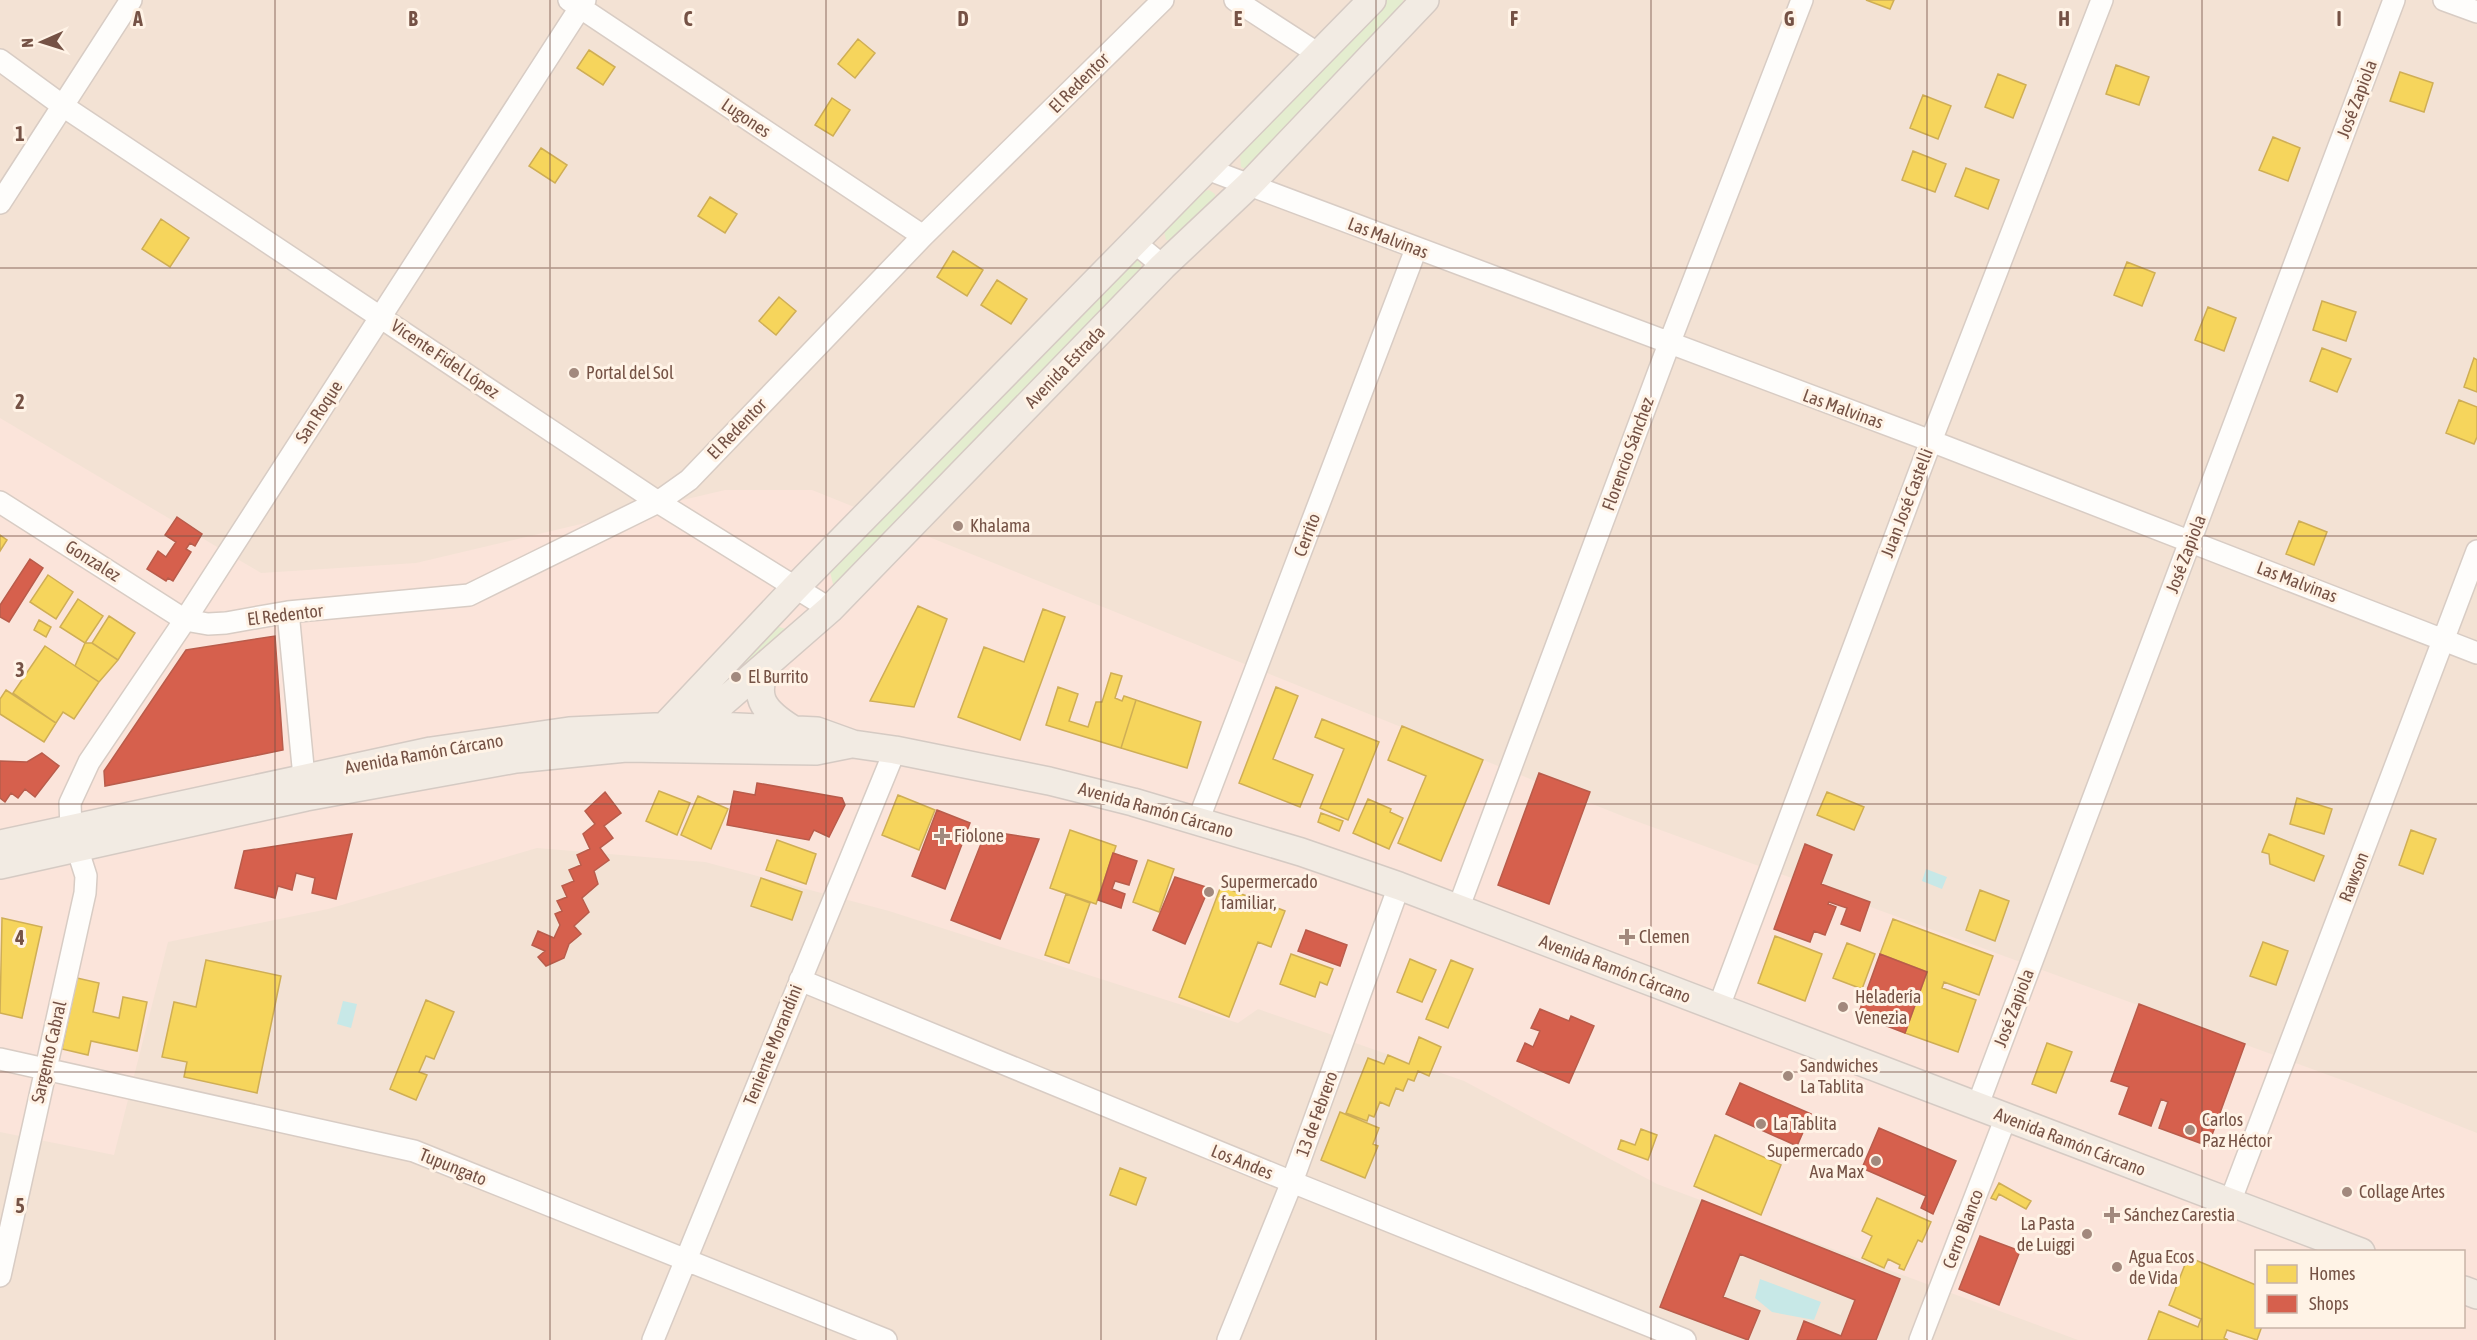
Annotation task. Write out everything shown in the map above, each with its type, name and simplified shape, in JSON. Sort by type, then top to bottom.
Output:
[{"type":"main road","points":[[665,726],[795,588],[1372,0]]},
{"type":"main road","name":"Avenida Estrada","points":[[698,725],[830,609],[1163,266],[1249,185],[1423,1]]},
{"type":"main road","points":[[769,662],[760,681],[764,706],[768,713],[792,729]]},
{"type":"main road","points":[[576,752],[606,740],[679,736],[698,725]]},
{"type":"main road","name":"Avenida Ramón Cárcano","points":[[0,865],[75,838],[304,777],[431,751],[558,732],[665,726],[698,725],[818,731],[853,744],[895,750],[1049,781],[1198,821],[1301,852],[1399,886],[1718,1009],[2358,1250]]},
{"type":"main road","name":"Avenida Ramón Cárcano","points":[[0,844],[75,838],[405,777],[576,752],[648,748],[816,751],[853,744]]},
{"type":"street","points":[[0,203],[130,0]]},
{"type":"street","name":"El Redentor","points":[[185,620],[208,624],[226,623],[288,612],[469,595],[658,502],[689,480],[923,237],[1163,0]]},
{"type":"street","points":[[1235,0],[1320,55]]},
{"type":"street","name":"Florencio Sánchez","points":[[1458,909],[1669,344],[1802,0]]},
{"type":"street","name":"Juan José Castelli","points":[[1718,1009],[1931,441],[2102,0]]},
{"type":"street","name":"José Zapiola","points":[[1977,1107],[2394,0]]},
{"type":"street","points":[[2444,0],[2477,12]]},
{"type":"street","name":"Lugones","points":[[578,3],[923,237]]},
{"type":"street","name":"San Roque","points":[[75,838],[70,803],[89,762],[185,620],[381,316],[578,3]]},
{"type":"street","name":"Vicente Fidel López","points":[[0,60],[63,106],[658,502],[830,609]]},
{"type":"street","name":"Las Malvinas","points":[[1207,169],[1931,441],[2477,653]]},
{"type":"street","points":[[1134,242],[1163,266]]},
{"type":"street","name":"Cerrito","points":[[1198,821],[1416,249]]},
{"type":"street","name":"Gonzalez","points":[[0,502],[185,620]]},
{"type":"street","name":"Rawson","points":[[2230,1202],[2477,551]]},
{"type":"street","points":[[288,612],[304,777]]},
{"type":"street","name":"Teniente Morandini","points":[[653,1340],[895,750]]},
{"type":"street","name":"Sargento Cabral","points":[[0,1276],[85,893],[86,876],[75,838]]},
{"type":"street","name":"13 de Febrero","points":[[1228,1340],[1292,1182],[1399,886]]},
{"type":"street","name":"Los Andes","points":[[800,980],[1685,1340]]},
{"type":"street","name":"Tupungato","points":[[0,1059],[414,1151],[886,1340]]},
{"type":"street","name":"Cerro Blanco","points":[[1920,1340],[2006,1118]]},
{"type":"shaded area","points":[[0,0],[2477,0],[2477,1340],[0,1340]]},
{"type":"shaded area","points":[[0,418],[261,573],[416,563],[725,490],[812,490],[1625,817],[2353,1084],[2477,1133],[2477,1340],[2078,1340],[1657,1184],[1464,1081],[1258,1009],[1238,1023],[889,911],[705,862],[537,848],[328,909],[168,942],[114,1155],[0,1132]]},
{"type":"green space","points":[[1386,0],[1403,0],[1404,5],[1246,169],[1241,167],[1240,155]]},
{"type":"green space","points":[[1209,190],[1215,194],[1215,201],[1171,241],[1166,240],[1164,231],[1205,191]]},
{"type":"green space","points":[[1137,259],[1141,264],[1141,271],[835,585],[833,584],[830,572],[1125,260]]},
{"type":"green space","points":[[776,626],[786,629],[788,639],[699,701]]},
{"type":"water","points":[[1926,869],[1947,877],[1942,889],[1922,881]]},
{"type":"water","points":[[343,1001],[357,1004],[351,1028],[337,1024]]},
{"type":"water","points":[[1760,1279],[1821,1302],[1814,1320],[1772,1312],[1755,1298]]},
{"type":"building: Homes","points":[[1866,0],[1894,0],[1890,9]]},
{"type":"building: Homes","points":[[858,39],[875,53],[855,78],[838,64]]},
{"type":"building: Homes","points":[[589,50],[615,67],[603,85],[577,68]]},
{"type":"building: Homes","points":[[2116,65],[2149,77],[2139,105],[2106,94]]},
{"type":"building: Homes","points":[[2400,72],[2433,83],[2424,112],[2390,101]]},
{"type":"building: Homes","points":[[1998,74],[2026,85],[2013,118],[1985,107]]},
{"type":"building: Homes","points":[[1923,95],[1951,106],[1938,139],[1910,128]]},
{"type":"building: Homes","points":[[832,98],[850,110],[833,136],[815,125]]},
{"type":"building: Homes","points":[[2273,137],[2300,148],[2288,181],[2259,170]]},
{"type":"building: Homes","points":[[541,148],[567,165],[555,183],[529,166]]},
{"type":"building: Homes","points":[[1913,151],[1946,164],[1935,192],[1902,180]]},
{"type":"building: Homes","points":[[1966,168],[1999,180],[1988,209],[1955,196]]},
{"type":"building: Homes","points":[[710,197],[737,214],[725,233],[698,216]]},
{"type":"building: Homes","points":[[161,219],[189,238],[170,267],[142,249]]},
{"type":"building: Homes","points":[[953,251],[983,270],[967,296],[937,277]]},
{"type":"building: Homes","points":[[2127,262],[2155,273],[2142,306],[2114,295]]},
{"type":"building: Homes","points":[[997,280],[1027,299],[1011,324],[981,305]]},
{"type":"building: Homes","points":[[779,297],[796,311],[776,335],[759,321]]},
{"type":"building: Homes","points":[[2322,301],[2356,312],[2346,341],[2313,330]]},
{"type":"building: Homes","points":[[2208,307],[2236,318],[2224,351],[2195,340]]},
{"type":"building: Homes","points":[[2322,348],[2351,359],[2337,392],[2310,381]]},
{"type":"building: Homes","points":[[2474,358],[2477,360],[2477,392],[2464,387]]},
{"type":"building: Homes","points":[[2459,400],[2477,407],[2477,437],[2474,444],[2446,433]]},
{"type":"building: Homes","points":[[2299,521],[2327,532],[2314,565],[2286,554]]},
{"type":"building: Homes","points":[[0,535],[7,540],[0,551]]},
{"type":"building: Homes","points":[[48,575],[73,592],[56,619],[30,602]]},
{"type":"building: Homes","points":[[78,599],[103,616],[85,643],[60,627]]},
{"type":"building: Homes","points":[[918,606],[947,619],[914,707],[870,701]]},
{"type":"building: Homes","points":[[1043,609],[1065,617],[1020,740],[958,717],[984,647],[1024,662]]},
{"type":"building: Homes","points":[[109,616],[135,633],[118,660],[92,643]]},
{"type":"building: Homes","points":[[39,620],[51,627],[46,637],[34,630]]},
{"type":"building: Homes","points":[[85,643],[92,643],[118,660],[99,682],[75,666]]},
{"type":"building: Homes","points":[[45,646],[99,682],[74,719],[63,712],[56,723],[13,693]]},
{"type":"building: Homes","points":[[1111,673],[1122,676],[1115,698],[1122,701],[1124,696],[1136,700],[1121,748],[1046,725],[1058,687],[1078,694],[1069,721],[1088,727],[1096,702],[1102,702]]},
{"type":"building: Homes","points":[[1276,687],[1298,696],[1273,759],[1313,775],[1300,807],[1239,783]]},
{"type":"building: Homes","points":[[6,690],[56,723],[44,742],[0,714],[0,699]]},
{"type":"building: Homes","points":[[1136,700],[1201,722],[1187,768],[1121,748]]},
{"type":"building: Homes","points":[[1322,719],[1379,742],[1348,820],[1320,808],[1344,749],[1315,737]]},
{"type":"building: Homes","points":[[1402,726],[1483,760],[1441,861],[1398,843],[1426,776],[1388,760]]},
{"type":"building: Homes","points":[[659,791],[690,803],[677,835],[646,821]]},
{"type":"building: Homes","points":[[1827,792],[1864,807],[1854,830],[1817,815]]},
{"type":"building: Homes","points":[[898,795],[935,810],[919,850],[882,835]]},
{"type":"building: Homes","points":[[698,796],[728,809],[711,849],[681,835]]},
{"type":"building: Homes","points":[[2297,798],[2332,809],[2324,834],[2290,824]]},
{"type":"building: Homes","points":[[1368,799],[1391,809],[1390,812],[1403,818],[1389,849],[1353,833]]},
{"type":"building: Homes","points":[[1321,813],[1343,821],[1339,831],[1318,822]]},
{"type":"building: Homes","points":[[1070,830],[1116,846],[1096,904],[1050,888]]},
{"type":"building: Homes","points":[[2411,830],[2436,839],[2423,874],[2399,865]]},
{"type":"building: Homes","points":[[2269,834],[2324,856],[2314,881],[2270,864],[2269,854],[2262,852]]},
{"type":"building: Homes","points":[[777,840],[816,854],[806,884],[766,870]]},
{"type":"building: Homes","points":[[1148,860],[1174,869],[1159,912],[1133,902]]},
{"type":"building: Homes","points":[[761,878],[802,892],[792,920],[751,906]]},
{"type":"building: Homes","points":[[1221,886],[1285,911],[1271,947],[1258,942],[1229,1017],[1179,997]]},
{"type":"building: Homes","points":[[1980,890],[2009,901],[1995,941],[1966,930]]},
{"type":"building: Homes","points":[[1066,894],[1090,903],[1069,963],[1045,955]]},
{"type":"building: Homes","points":[[2,918],[42,927],[22,1018],[0,1013]]},
{"type":"building: Homes","points":[[1893,919],[1993,956],[1979,995],[1944,982],[1942,988],[1976,1000],[1958,1052],[1905,1033],[1927,972],[1880,954]]},
{"type":"building: Homes","points":[[1775,936],[1822,954],[1805,1001],[1758,983]]},
{"type":"building: Homes","points":[[2263,942],[2288,951],[2276,985],[2250,976]]},
{"type":"building: Homes","points":[[1847,943],[1875,954],[1862,989],[1833,978]]},
{"type":"building: Homes","points":[[1291,954],[1333,969],[1327,985],[1320,982],[1315,997],[1280,984]]},
{"type":"building: Homes","points":[[1410,959],[1436,970],[1422,1002],[1397,992]]},
{"type":"building: Homes","points":[[206,960],[281,976],[257,1093],[184,1077],[187,1062],[162,1057],[174,1002],[196,1007]]},
{"type":"building: Homes","points":[[1451,960],[1473,969],[1448,1028],[1426,1019]]},
{"type":"building: Homes","points":[[77,978],[99,983],[93,1012],[119,1018],[123,997],[147,1002],[137,1051],[91,1041],[88,1055],[62,1049]]},
{"type":"building: Homes","points":[[426,1000],[454,1012],[434,1059],[426,1056],[419,1072],[427,1075],[416,1100],[390,1089]]},
{"type":"building: Homes","points":[[1419,1037],[1441,1047],[1429,1076],[1418,1071],[1414,1081],[1408,1079],[1403,1091],[1396,1088],[1389,1106],[1380,1102],[1374,1117],[1369,1115],[1367,1121],[1346,1113],[1368,1058],[1384,1064],[1388,1055],[1409,1064]]},
{"type":"building: Homes","points":[[2047,1043],[2072,1052],[2056,1093],[2032,1084]]},
{"type":"building: Homes","points":[[1340,1112],[1379,1128],[1373,1144],[1378,1146],[1365,1178],[1321,1160]]},
{"type":"building: Homes","points":[[1641,1129],[1657,1135],[1648,1160],[1618,1149],[1621,1140],[1635,1145]]},
{"type":"building: Homes","points":[[1715,1135],[1781,1165],[1761,1215],[1694,1186]]},
{"type":"building: Homes","points":[[1120,1168],[1146,1178],[1136,1205],[1110,1195]]},
{"type":"building: Homes","points":[[1999,1183],[2031,1201],[2026,1209],[1999,1194],[1996,1200],[1991,1198]]},
{"type":"building: Homes","points":[[1877,1198],[1931,1222],[1922,1242],[1918,1240],[1904,1270],[1899,1268],[1900,1265],[1888,1259],[1884,1268],[1862,1258],[1872,1236],[1862,1231]]},
{"type":"building: Homes","points":[[2188,1257],[2255,1285],[2255,1328],[2261,1328],[2257,1340],[2227,1330],[2224,1338],[2228,1340],[2148,1340],[2159,1311],[2198,1327],[2201,1319],[2169,1305]]},
{"type":"building: Shops","points":[[177,517],[202,534],[195,546],[190,543],[186,549],[191,552],[173,581],[168,578],[166,581],[147,569],[158,551],[166,557],[176,542],[165,535]]},
{"type":"building: Shops","points":[[30,559],[43,568],[9,622],[0,617],[0,605]]},
{"type":"building: Shops","points":[[275,636],[283,750],[105,786],[104,771],[186,650]]},
{"type":"building: Shops","points":[[42,753],[59,766],[35,797],[25,789],[18,798],[11,793],[5,802],[0,798],[0,761],[27,762]]},
{"type":"building: Shops","points":[[1539,773],[1590,792],[1549,904],[1498,885]]},
{"type":"building: Shops","points":[[757,783],[842,798],[845,805],[829,837],[814,830],[809,840],[727,825],[734,791],[755,795]]},
{"type":"building: Shops","points":[[605,792],[621,813],[604,826],[613,838],[600,848],[609,860],[594,871],[598,884],[582,898],[589,912],[574,926],[581,934],[569,944],[564,958],[546,966],[538,957],[545,951],[532,945],[538,931],[554,938],[560,925],[555,914],[562,911],[557,901],[567,897],[562,886],[574,881],[569,870],[581,865],[577,855],[590,849],[583,834],[595,824],[585,811]]},
{"type":"building: Shops","points":[[937,810],[970,823],[945,889],[912,876]]},
{"type":"building: Shops","points":[[986,831],[1039,839],[1000,939],[951,920]]},
{"type":"building: Shops","points":[[352,834],[336,899],[312,893],[315,878],[296,873],[292,890],[278,886],[275,898],[235,888],[244,851]]},
{"type":"building: Shops","points":[[1805,844],[1832,855],[1821,884],[1870,902],[1860,931],[1841,924],[1847,908],[1829,902],[1828,904],[1836,907],[1825,935],[1814,931],[1810,942],[1774,929]]},
{"type":"building: Shops","points":[[1113,853],[1137,861],[1129,885],[1115,881],[1112,889],[1125,894],[1121,908],[1098,900]]},
{"type":"building: Shops","points":[[1175,877],[1209,888],[1185,944],[1153,930]]},
{"type":"building: Shops","points":[[1306,930],[1347,945],[1340,966],[1298,951]]},
{"type":"building: Shops","points":[[1880,954],[1927,972],[1905,1033],[1858,1015]]},
{"type":"building: Shops","points":[[2139,1004],[2245,1044],[2208,1146],[2159,1128],[2168,1102],[2161,1099],[2151,1126],[2119,1114],[2129,1087],[2111,1081]]},
{"type":"building: Shops","points":[[1540,1009],[1569,1021],[1571,1016],[1594,1026],[1569,1083],[1517,1061],[1525,1043],[1533,1047],[1540,1031],[1531,1028]]},
{"type":"building: Shops","points":[[1740,1083],[1811,1114],[1797,1146],[1726,1114]]},
{"type":"building: Shops","points":[[1879,1128],[1956,1161],[1933,1214],[1921,1208],[1926,1196],[1862,1168]]},
{"type":"building: Shops","points":[[1702,1200],[1900,1279],[1876,1340],[1797,1340],[1804,1321],[1841,1336],[1855,1300],[1740,1254],[1723,1297],[1760,1311],[1748,1340],[1660,1307]]},
{"type":"building: Shops","points":[[1980,1236],[2020,1251],[1999,1305],[1959,1289]]},
{"type":"place","name":"Portal del Sol","points":[[574,373]]},
{"type":"place","name":"Khalama","points":[[958,526]]},
{"type":"place","name":"El Burrito","points":[[736,677]]},
{"type":"place","name":"Fiolone","points":[[942,836]]},
{"type":"place","name":"Supermercado familiar,","points":[[1209,892]]},
{"type":"place","name":"Clemen","points":[[1627,937]]},
{"type":"place","name":"Heladería Venezia","points":[[1843,1007]]},
{"type":"place","name":"Sandwiches La Tablita","points":[[1788,1076]]},
{"type":"place","name":"La Tablita","points":[[1761,1124]]},
{"type":"place","name":"Carlos Paz Héctor","points":[[2190,1130]]},
{"type":"place","name":"Supermercado Ava Max","points":[[1876,1161]]},
{"type":"place","name":"Collage Artes","points":[[2347,1192]]},
{"type":"place","name":"Sánchez Carestia","points":[[2112,1215]]},
{"type":"place","name":"La Pasta de Luiggi","points":[[2087,1234]]},
{"type":"place","name":"Agua Ecos de Vida","points":[[2117,1267]]}]
